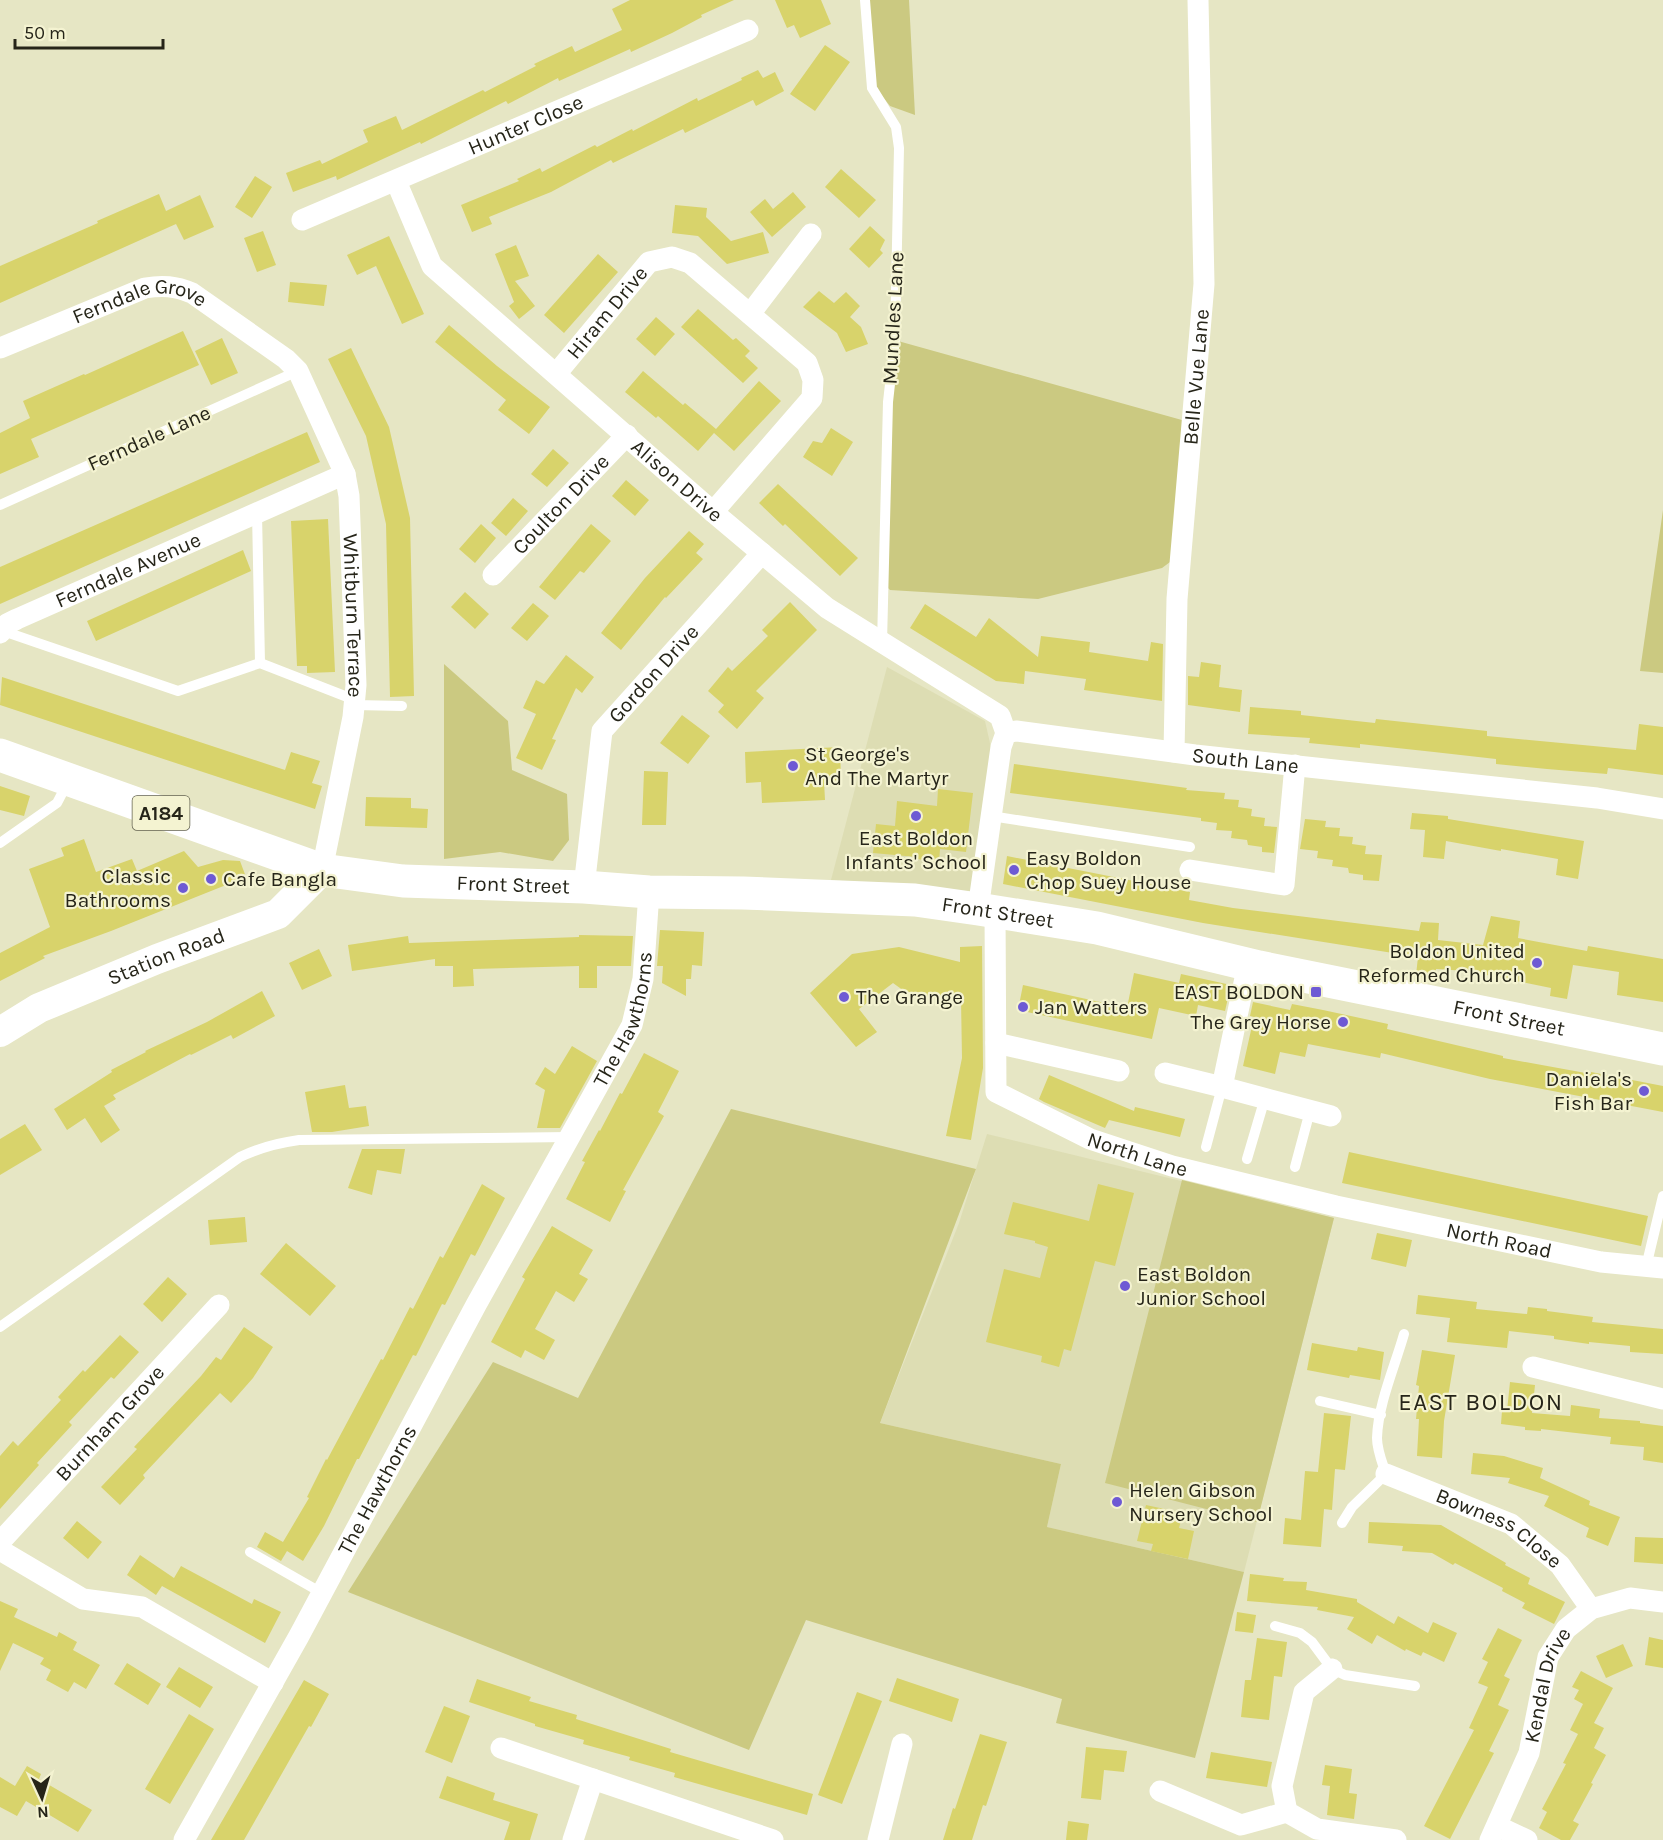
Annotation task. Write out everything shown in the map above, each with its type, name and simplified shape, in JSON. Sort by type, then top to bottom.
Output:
[{"type":"main road","name":"A184","points":[[0,755],[322,870]]},
{"type":"main road","name":"Front Street","points":[[322,870],[403,881],[584,887],[650,892],[743,893],[915,900],[1097,928],[1248,964],[1663,1048]]},
{"type":"main road","name":"Station Road","points":[[0,1032],[39,1008],[157,959],[278,914],[322,870]]},
{"type":"street","name":"Belle Vue Lane","points":[[1174,752],[1178,599],[1204,284],[1198,0]]},
{"type":"street","name":"Hunter Close","points":[[302,220],[748,30]]},
{"type":"street","name":"Alison Drive","points":[[396,181],[432,266],[713,512],[827,608],[1000,716],[1006,733]]},
{"type":"street","points":[[750,314],[811,234]]},
{"type":"street","name":"Hiram Drive","points":[[556,374],[649,262],[672,257],[690,263],[807,363],[813,380],[812,398],[713,512]]},
{"type":"street","name":"Ferndale Grove","points":[[0,348],[145,288],[161,285],[192,293],[286,359],[298,371]]},
{"type":"street","name":"Whitburn Terrace","points":[[298,371],[345,474],[349,496],[355,703],[322,870]]},
{"type":"street","name":"Coulton Drive","points":[[493,575],[627,435]]},
{"type":"street","name":"Ferndale Avenue","points":[[1,631],[17,619],[345,474]]},
{"type":"street","name":"Gordon Drive","points":[[584,887],[602,731],[762,553]]},
{"type":"street","name":"South Lane","points":[[1006,733],[1016,731],[1174,752],[1598,798],[1663,809]]},
{"type":"street","points":[[1006,733],[1001,747],[991,816],[987,910],[996,1042],[1119,1071]]},
{"type":"street","points":[[1190,870],[1284,885],[1295,765]]},
{"type":"street","name":"The Hawthorns","points":[[184,1840],[273,1683],[476,1305],[632,1025],[643,979],[650,892]]},
{"type":"street","points":[[1222,1087],[1248,964]]},
{"type":"street","name":"North Lane","points":[[996,1042],[996,1092],[1090,1139],[1173,1166],[1336,1206]]},
{"type":"street","points":[[1165,1073],[1321,1114]]},
{"type":"street","name":"North Road","points":[[1336,1206],[1601,1262],[1655,1268]]},
{"type":"street","name":"Burnham Grove","points":[[0,1542],[219,1305]]},
{"type":"street","points":[[1533,1367],[1663,1399]]},
{"type":"street","name":"Bowness Close","points":[[1386,1474],[1511,1524],[1560,1565],[1591,1609]]},
{"type":"street","points":[[0,1550],[83,1599],[142,1607],[273,1683]]},
{"type":"street","name":"Kendal Drive","points":[[1493,1833],[1529,1753],[1548,1657],[1566,1629],[1591,1609],[1630,1598],[1663,1602]]},
{"type":"street","points":[[1287,1812],[1282,1786],[1304,1692],[1332,1669]]},
{"type":"street","points":[[878,1840],[902,1744]]},
{"type":"street","points":[[501,1748],[773,1840]]},
{"type":"street","points":[[573,1840],[593,1779]]},
{"type":"street","points":[[1160,1791],[1241,1825],[1287,1812],[1317,1829],[1396,1840]]},
{"type":"street","points":[[1493,1833],[1527,1840]]},
{"type":"lane","name":"Mundles Lane","points":[[865,0],[872,88],[896,127],[899,148],[895,339],[888,402],[882,644]]},
{"type":"lane","name":"Ferndale Lane","points":[[0,505],[298,371]]},
{"type":"lane","points":[[257,513],[260,663],[355,703],[402,706]]},
{"type":"lane","name":"Ferndale Avenue","points":[[1,631],[178,691],[260,663]]},
{"type":"lane","points":[[0,843],[57,802],[69,780]]},
{"type":"lane","points":[[991,816],[1190,847]]},
{"type":"lane","points":[[1206,1147],[1222,1087]]},
{"type":"lane","points":[[1247,1159],[1265,1098]]},
{"type":"lane","points":[[1295,1167],[1321,1114]]},
{"type":"lane","points":[[0,1327],[240,1157],[259,1148],[299,1140],[570,1137]]},
{"type":"lane","points":[[1655,1268],[1663,1196]]},
{"type":"lane","points":[[1342,1523],[1352,1507],[1386,1474],[1377,1438],[1381,1415],[1404,1334]]},
{"type":"lane","points":[[1320,1401],[1381,1415]]},
{"type":"lane","points":[[250,1552],[322,1593]]},
{"type":"lane","points":[[1275,1626],[1300,1633],[1312,1642],[1332,1669],[1345,1675],[1415,1686]]},
{"type":"shaded area","points":[[868,0],[909,0],[915,115],[890,106],[875,87]]},
{"type":"shaded area","points":[[898,341],[1189,422],[1174,559],[1162,568],[1038,599],[890,590],[886,586],[892,405]]},
{"type":"shaded area","points":[[1663,510],[1663,673],[1640,671]]},
{"type":"shaded area","points":[[444,664],[508,721],[512,770],[567,794],[569,840],[553,861],[500,852],[444,859]]},
{"type":"shaded area","name":"East Boldon Infants' School","points":[[887,667],[985,721],[992,752],[975,892],[831,880]]},
{"type":"shaded area","points":[[731,1109],[976,1169],[880,1423],[1061,1464],[1047,1527],[1244,1572],[1195,1758],[1056,1723],[1062,1699],[806,1620],[749,1750],[348,1592],[493,1362],[578,1398]]},
{"type":"shaded area","name":"East Boldon Junior School","points":[[987,1134],[1334,1218],[1244,1572],[1047,1527],[1061,1464],[880,1423],[959,1223]]},
{"type":"shaded area","points":[[1182,1180],[1334,1218],[1257,1522],[1105,1483]]},
{"type":"building","points":[[630,0],[734,0],[631,52],[630,49],[559,81],[558,78],[508,104],[506,101],[421,144],[420,142],[337,180],[336,176],[293,192],[286,173],[320,160],[322,164],[368,142],[363,130],[396,116],[402,130],[483,90],[485,92],[536,66],[534,64],[572,46],[575,52],[622,30],[612,9]]},
{"type":"building","points":[[775,0],[821,0],[831,24],[800,38],[794,25],[787,28]]},
{"type":"building","points":[[825,45],[850,62],[815,111],[790,94]]},
{"type":"building","points":[[758,70],[763,78],[775,72],[784,91],[756,106],[753,100],[685,133],[683,129],[613,163],[611,160],[551,192],[489,217],[492,224],[472,232],[461,205],[519,181],[517,179],[540,168],[542,172],[595,145],[597,147],[632,129],[633,131],[697,98],[698,101],[742,80],[741,78]]},
{"type":"building","points":[[841,169],[876,200],[859,218],[825,187]]},
{"type":"building","points":[[255,176],[272,187],[252,218],[235,207]]},
{"type":"building","points":[[793,192],[806,207],[772,237],[750,212],[765,199],[773,209]]},
{"type":"building","points":[[159,194],[166,211],[200,195],[214,227],[184,240],[176,224],[0,303],[0,266]]},
{"type":"building","points":[[675,205],[707,208],[706,217],[731,241],[763,232],[769,253],[727,264],[698,236],[672,233]]},
{"type":"building","points":[[870,226],[885,240],[880,250],[883,253],[869,268],[849,249]]},
{"type":"building","points":[[263,231],[276,265],[257,272],[244,238]]},
{"type":"building","points":[[389,236],[424,314],[402,324],[376,266],[357,275],[347,255]]},
{"type":"building","points":[[516,245],[529,276],[515,281],[535,306],[519,319],[509,306],[514,302],[495,254]]},
{"type":"building","points":[[598,254],[618,272],[564,333],[544,315]]},
{"type":"building","points":[[290,282],[327,285],[324,306],[288,302]]},
{"type":"building","points":[[819,291],[834,303],[846,292],[860,306],[850,317],[861,327],[868,344],[846,352],[837,333],[803,307]]},
{"type":"building","points":[[698,309],[733,340],[736,338],[750,351],[745,356],[758,368],[743,383],[681,327]]},
{"type":"building","points":[[656,317],[675,334],[655,356],[636,339]]},
{"type":"building","points":[[449,325],[550,407],[529,434],[498,410],[506,400],[435,342]]},
{"type":"building","points":[[183,331],[199,365],[31,439],[39,457],[0,474],[0,433],[30,418],[23,401]]},
{"type":"building","points":[[222,338],[238,373],[211,385],[195,351]]},
{"type":"building","points":[[351,348],[389,427],[410,518],[414,696],[390,697],[386,524],[366,436],[328,359]]},
{"type":"building","points":[[643,371],[716,429],[759,381],[781,401],[734,451],[714,433],[698,451],[658,416],[656,418],[625,392]]},
{"type":"building","points":[[831,428],[853,442],[832,476],[803,457],[813,441],[822,443]]},
{"type":"building","points":[[307,432],[320,462],[0,604],[0,567]]},
{"type":"building","points":[[553,449],[569,463],[547,487],[531,474]]},
{"type":"building","points":[[626,480],[649,500],[635,516],[612,496]]},
{"type":"building","points":[[778,484],[858,558],[840,576],[785,524],[783,526],[759,503]]},
{"type":"building","points":[[513,498],[528,511],[506,536],[491,523]]},
{"type":"building","points":[[328,519],[335,672],[307,673],[307,666],[297,666],[291,521]]},
{"type":"building","points":[[481,524],[496,538],[475,563],[459,549]]},
{"type":"building","points":[[591,524],[611,541],[584,573],[580,571],[555,600],[539,587]]},
{"type":"building","points":[[689,531],[704,544],[696,553],[703,559],[665,597],[621,650],[601,633],[645,578]]},
{"type":"building","points":[[243,550],[251,571],[96,641],[87,621]]},
{"type":"building","points":[[465,592],[489,614],[475,629],[451,607]]},
{"type":"building","points":[[790,602],[817,630],[756,691],[764,698],[737,729],[718,712],[724,705],[708,691],[728,667],[732,671],[768,636],[762,630]]},
{"type":"building","points":[[533,603],[549,616],[527,641],[511,628]]},
{"type":"building","points":[[925,604],[976,637],[989,618],[1038,657],[1041,636],[1090,642],[1089,652],[1148,661],[1151,642],[1163,644],[1162,701],[1084,690],[1086,679],[1025,671],[1024,684],[996,681],[910,628]]},
{"type":"building","points":[[566,655],[594,677],[582,693],[576,688],[552,739],[556,740],[542,770],[516,758],[536,714],[523,708],[536,680],[544,684]]},
{"type":"building","points":[[1201,662],[1221,665],[1219,687],[1242,690],[1240,712],[1188,705],[1188,676],[1199,677]]},
{"type":"building","points":[[2,677],[285,770],[291,752],[320,761],[312,783],[322,786],[315,809],[0,705]]},
{"type":"building","points":[[1250,707],[1301,711],[1301,715],[1375,723],[1376,719],[1487,731],[1487,736],[1636,750],[1639,724],[1663,727],[1663,775],[1608,768],[1607,774],[1496,764],[1496,759],[1360,744],[1360,748],[1309,743],[1310,738],[1248,734]]},
{"type":"building","points":[[682,715],[710,736],[688,764],[660,743]]},
{"type":"building","name":"St George's And The Martyr","points":[[840,747],[841,780],[824,781],[825,800],[762,803],[761,782],[746,783],[745,752]]},
{"type":"building","points":[[1014,764],[1187,788],[1186,790],[1225,793],[1224,799],[1239,800],[1238,807],[1252,809],[1251,816],[1265,818],[1264,826],[1277,827],[1274,853],[1262,852],[1262,847],[1248,845],[1247,840],[1231,838],[1232,831],[1216,830],[1217,823],[1201,821],[1201,818],[1010,793]]},
{"type":"building","points":[[644,771],[668,772],[666,825],[642,825]]},
{"type":"building","points":[[0,786],[30,796],[24,816],[0,810]]},
{"type":"building","points":[[938,789],[973,793],[966,852],[940,849],[939,862],[917,859],[917,857],[873,853],[876,824],[895,826],[897,801],[937,806]]},
{"type":"building","points":[[366,797],[411,798],[411,808],[428,809],[427,828],[365,826]]},
{"type":"building","points":[[1412,813],[1448,816],[1448,819],[1584,841],[1578,879],[1556,875],[1558,859],[1446,841],[1444,859],[1423,857],[1425,830],[1410,829]]},
{"type":"building","points":[[1305,819],[1326,821],[1325,827],[1340,828],[1339,836],[1353,837],[1352,844],[1366,846],[1365,854],[1382,855],[1379,881],[1363,880],[1363,875],[1349,873],[1348,868],[1332,866],[1333,860],[1317,858],[1318,851],[1300,849]]},
{"type":"building","points":[[84,839],[96,872],[132,859],[137,871],[184,851],[198,867],[223,860],[240,861],[246,877],[43,956],[45,958],[0,981],[0,953],[50,927],[29,869],[64,856],[61,848]]},
{"type":"building","points":[[1007,856],[1190,892],[1189,900],[1233,908],[1419,931],[1421,922],[1439,923],[1438,940],[1483,945],[1491,916],[1520,921],[1518,938],[1587,951],[1588,946],[1663,959],[1663,1002],[1617,995],[1619,972],[1573,965],[1567,999],[1550,996],[1551,988],[1467,971],[1436,969],[1436,980],[1416,975],[1418,957],[1203,923],[1003,884]]},
{"type":"building","points":[[660,930],[704,932],[702,966],[692,965],[691,979],[686,979],[686,996],[662,983],[663,966],[657,966]]},
{"type":"building","points":[[579,935],[633,936],[631,966],[597,966],[597,988],[579,988],[579,966],[473,969],[474,986],[453,987],[453,966],[435,966],[435,959],[352,971],[348,945],[408,936],[409,943],[579,937]]},
{"type":"building","points":[[982,946],[983,1068],[971,1140],[946,1136],[962,1058],[961,999],[911,996],[893,983],[859,1009],[877,1032],[856,1047],[810,993],[852,954],[899,947],[960,962],[960,947]]},
{"type":"building","points":[[319,949],[332,976],[302,990],[289,963]]},
{"type":"building","points":[[1134,973],[1179,983],[1181,974],[1231,985],[1225,1011],[1198,1005],[1196,1016],[1159,1008],[1152,1039],[1018,1010],[1023,985],[1127,1008]]},
{"type":"building","points":[[262,991],[275,1016],[233,1039],[231,1035],[190,1054],[113,1095],[116,1099],[104,1106],[120,1130],[101,1143],[85,1118],[67,1130],[54,1109],[112,1072],[111,1070],[207,1022]]},
{"type":"building","points":[[1253,1002],[1290,1010],[1292,1004],[1323,1010],[1388,1024],[1387,1029],[1503,1056],[1503,1058],[1663,1086],[1663,1112],[1490,1079],[1381,1053],[1380,1058],[1308,1044],[1305,1057],[1280,1052],[1275,1074],[1243,1066],[1254,1017],[1250,1016]]},
{"type":"building","points":[[572,1046],[597,1061],[560,1128],[537,1128],[545,1090],[535,1084],[545,1067],[555,1074]]},
{"type":"building","points":[[644,1053],[679,1071],[658,1112],[664,1116],[623,1190],[626,1191],[610,1222],[566,1199],[585,1162],[582,1161]]},
{"type":"building","points":[[1049,1075],[1134,1111],[1135,1107],[1185,1119],[1180,1137],[1109,1120],[1105,1128],[1044,1102],[1039,1099]]},
{"type":"building","points":[[345,1085],[349,1108],[366,1106],[369,1126],[332,1132],[312,1132],[305,1092]]},
{"type":"building","points":[[25,1124],[42,1150],[0,1175],[0,1139]]},
{"type":"building","points":[[362,1149],[405,1149],[401,1174],[377,1170],[372,1195],[348,1188]]},
{"type":"building","points":[[1349,1152],[1648,1216],[1641,1246],[1342,1183]]},
{"type":"building","points":[[482,1184],[505,1198],[475,1256],[471,1254],[416,1356],[413,1355],[324,1526],[303,1561],[287,1551],[281,1561],[257,1547],[265,1532],[283,1542],[309,1498],[307,1497],[326,1459],[381,1359],[383,1360],[410,1307],[413,1309],[440,1256],[443,1258]]},
{"type":"building","points":[[1098,1184],[1134,1193],[1115,1266],[1095,1261],[1071,1351],[1064,1349],[1059,1367],[1041,1362],[1042,1356],[986,1342],[1004,1269],[1040,1278],[1048,1247],[1035,1243],[1035,1241],[1004,1234],[1013,1202],[1089,1221]]},
{"type":"building","points":[[245,1217],[247,1242],[210,1245],[208,1220]]},
{"type":"building","points":[[552,1226],[593,1250],[579,1274],[588,1279],[574,1302],[556,1291],[535,1329],[555,1340],[544,1360],[525,1350],[521,1358],[491,1342],[525,1279],[522,1277]]},
{"type":"building","points":[[1377,1233],[1412,1240],[1406,1267],[1371,1259]]},
{"type":"building","points":[[286,1243],[336,1286],[310,1316],[260,1274]]},
{"type":"building","points":[[168,1277],[187,1294],[162,1322],[143,1304]]},
{"type":"building","points":[[1418,1295],[1477,1302],[1476,1309],[1527,1314],[1528,1307],[1547,1309],[1547,1311],[1593,1317],[1592,1322],[1663,1329],[1663,1354],[1630,1352],[1630,1346],[1589,1342],[1589,1344],[1554,1339],[1554,1336],[1509,1331],[1507,1348],[1447,1342],[1450,1318],[1416,1314]]},
{"type":"building","points":[[244,1327],[273,1347],[253,1378],[231,1403],[220,1393],[143,1475],[145,1478],[120,1505],[101,1487],[216,1357],[221,1360]]},
{"type":"building","points":[[120,1335],[139,1352],[114,1379],[111,1377],[69,1422],[72,1425],[37,1463],[39,1465],[0,1509],[0,1456],[13,1441],[18,1446],[61,1400],[58,1397]]},
{"type":"building","points":[[1312,1343],[1357,1351],[1358,1347],[1384,1352],[1380,1380],[1350,1375],[1349,1378],[1307,1370]]},
{"type":"building","points":[[1422,1350],[1455,1355],[1444,1421],[1442,1458],[1417,1456],[1419,1419],[1416,1419],[1419,1386],[1416,1385]]},
{"type":"building","points":[[1510,1382],[1535,1385],[1532,1413],[1570,1416],[1571,1405],[1600,1409],[1599,1418],[1640,1421],[1640,1423],[1663,1426],[1663,1463],[1643,1460],[1644,1447],[1610,1444],[1611,1437],[1541,1429],[1541,1431],[1525,1430],[1525,1427],[1501,1424],[1502,1411],[1507,1411]]},
{"type":"building","points":[[1324,1413],[1351,1416],[1345,1470],[1335,1469],[1332,1510],[1324,1509],[1321,1547],[1283,1544],[1285,1518],[1301,1520],[1305,1471],[1318,1472]]},
{"type":"building","points":[[1473,1453],[1504,1456],[1543,1468],[1540,1478],[1590,1501],[1589,1505],[1620,1517],[1608,1546],[1586,1537],[1589,1528],[1544,1506],[1549,1496],[1508,1483],[1510,1478],[1471,1474]]},
{"type":"building","points":[[1146,1505],[1183,1513],[1179,1528],[1194,1531],[1188,1559],[1151,1551],[1153,1544],[1137,1541]]},
{"type":"building","points":[[77,1521],[102,1542],[88,1559],[63,1538]]},
{"type":"building","points":[[1369,1522],[1441,1525],[1530,1578],[1528,1584],[1565,1602],[1554,1624],[1522,1608],[1525,1603],[1502,1591],[1503,1588],[1455,1563],[1453,1565],[1432,1553],[1402,1551],[1403,1546],[1368,1543]]},
{"type":"building","points":[[1635,1537],[1663,1538],[1663,1564],[1634,1562]]},
{"type":"building","points":[[140,1555],[174,1578],[181,1566],[252,1604],[254,1599],[281,1612],[265,1643],[162,1586],[156,1595],[127,1575]]},
{"type":"building","points":[[1250,1574],[1284,1578],[1283,1581],[1307,1582],[1306,1590],[1357,1599],[1357,1602],[1394,1624],[1398,1616],[1428,1633],[1433,1622],[1457,1633],[1444,1662],[1423,1652],[1421,1656],[1406,1649],[1405,1651],[1377,1635],[1372,1644],[1347,1629],[1354,1617],[1317,1610],[1318,1607],[1247,1601]]},
{"type":"building","points":[[0,1601],[18,1609],[14,1617],[57,1637],[59,1632],[77,1642],[73,1650],[100,1665],[86,1689],[74,1682],[68,1692],[46,1680],[51,1670],[40,1664],[44,1658],[13,1643],[0,1671]]},
{"type":"building","points":[[1237,1612],[1256,1615],[1253,1633],[1235,1631]]},
{"type":"building","points":[[1498,1628],[1522,1640],[1504,1676],[1510,1679],[1498,1705],[1509,1710],[1489,1751],[1494,1753],[1450,1839],[1424,1826],[1474,1730],[1469,1728],[1488,1687],[1478,1683],[1488,1662],[1482,1659]]},
{"type":"building","points":[[1649,1637],[1663,1640],[1663,1668],[1645,1665]]},
{"type":"building","points":[[1257,1638],[1287,1642],[1282,1677],[1274,1676],[1269,1720],[1241,1717],[1245,1680],[1251,1680]]},
{"type":"building","points":[[1623,1644],[1633,1666],[1606,1678],[1596,1656]]},
{"type":"building","points":[[127,1663],[161,1684],[148,1705],[114,1684]]},
{"type":"building","points":[[179,1667],[213,1687],[200,1708],[166,1687]]},
{"type":"building","points":[[1581,1671],[1613,1688],[1594,1723],[1604,1728],[1594,1748],[1606,1755],[1573,1821],[1579,1824],[1570,1840],[1561,1840],[1539,1828],[1547,1812],[1542,1809],[1566,1764],[1563,1763],[1578,1734],[1570,1730],[1583,1704],[1574,1699],[1579,1690],[1572,1687]]},
{"type":"building","points":[[897,1678],[959,1699],[952,1722],[889,1701]]},
{"type":"building","points":[[477,1679],[531,1697],[529,1701],[577,1715],[576,1719],[671,1749],[670,1752],[813,1794],[807,1815],[674,1777],[675,1773],[629,1760],[630,1757],[583,1744],[584,1740],[535,1726],[535,1724],[469,1702]]},
{"type":"building","points":[[304,1680],[329,1694],[311,1727],[309,1726],[244,1840],[211,1840]]},
{"type":"building","points":[[857,1692],[882,1701],[842,1804],[818,1795]]},
{"type":"building","points":[[444,1706],[470,1716],[452,1763],[425,1752]]},
{"type":"building","points":[[189,1714],[214,1729],[170,1804],[145,1789]]},
{"type":"building","points":[[980,1734],[1007,1742],[986,1806],[983,1805],[972,1840],[943,1840],[953,1808],[955,1809]]},
{"type":"building","points":[[1086,1747],[1127,1751],[1124,1772],[1104,1770],[1101,1800],[1081,1798]]},
{"type":"building","points":[[1211,1752],[1272,1762],[1267,1787],[1206,1778]]},
{"type":"building","points":[[1325,1765],[1352,1769],[1349,1793],[1357,1794],[1354,1819],[1327,1815],[1330,1786],[1322,1785]]},
{"type":"building","points":[[27,1766],[41,1774],[39,1779],[92,1810],[78,1832],[26,1801],[17,1816],[0,1807],[0,1777],[15,1786]]},
{"type":"building","points":[[447,1776],[495,1793],[493,1800],[538,1814],[530,1840],[504,1840],[510,1822],[439,1798]]},
{"type":"building","points":[[1068,1821],[1089,1824],[1087,1840],[1066,1840]]},
{"type":"place","name":"St George's And The Martyr","points":[[793,766]]},
{"type":"place","name":"East Boldon Infants' School","points":[[916,816]]},
{"type":"place","name":"Easy Boldon Chop Suey House","points":[[1014,870]]},
{"type":"place","name":"Cafe Bangla","points":[[211,879]]},
{"type":"place","name":"Classic Bathrooms","points":[[183,888]]},
{"type":"place","name":"Boldon United Reformed Church","points":[[1537,963]]},
{"type":"place","name":"EAST BOLDON","points":[[1316,992]]},
{"type":"place","name":"The Grange","points":[[844,997]]},
{"type":"place","name":"Jan Watters","points":[[1023,1007]]},
{"type":"place","name":"The Grey Horse","points":[[1343,1022]]},
{"type":"place","name":"Daniela's Fish Bar","points":[[1644,1091]]},
{"type":"place","name":"East Boldon Junior School","points":[[1125,1286]]},
{"type":"place","name":"Helen Gibson Nursery School","points":[[1117,1502]]},
{"type":"district","name":"EAST BOLDON","points":[[1481,1402]]}]
